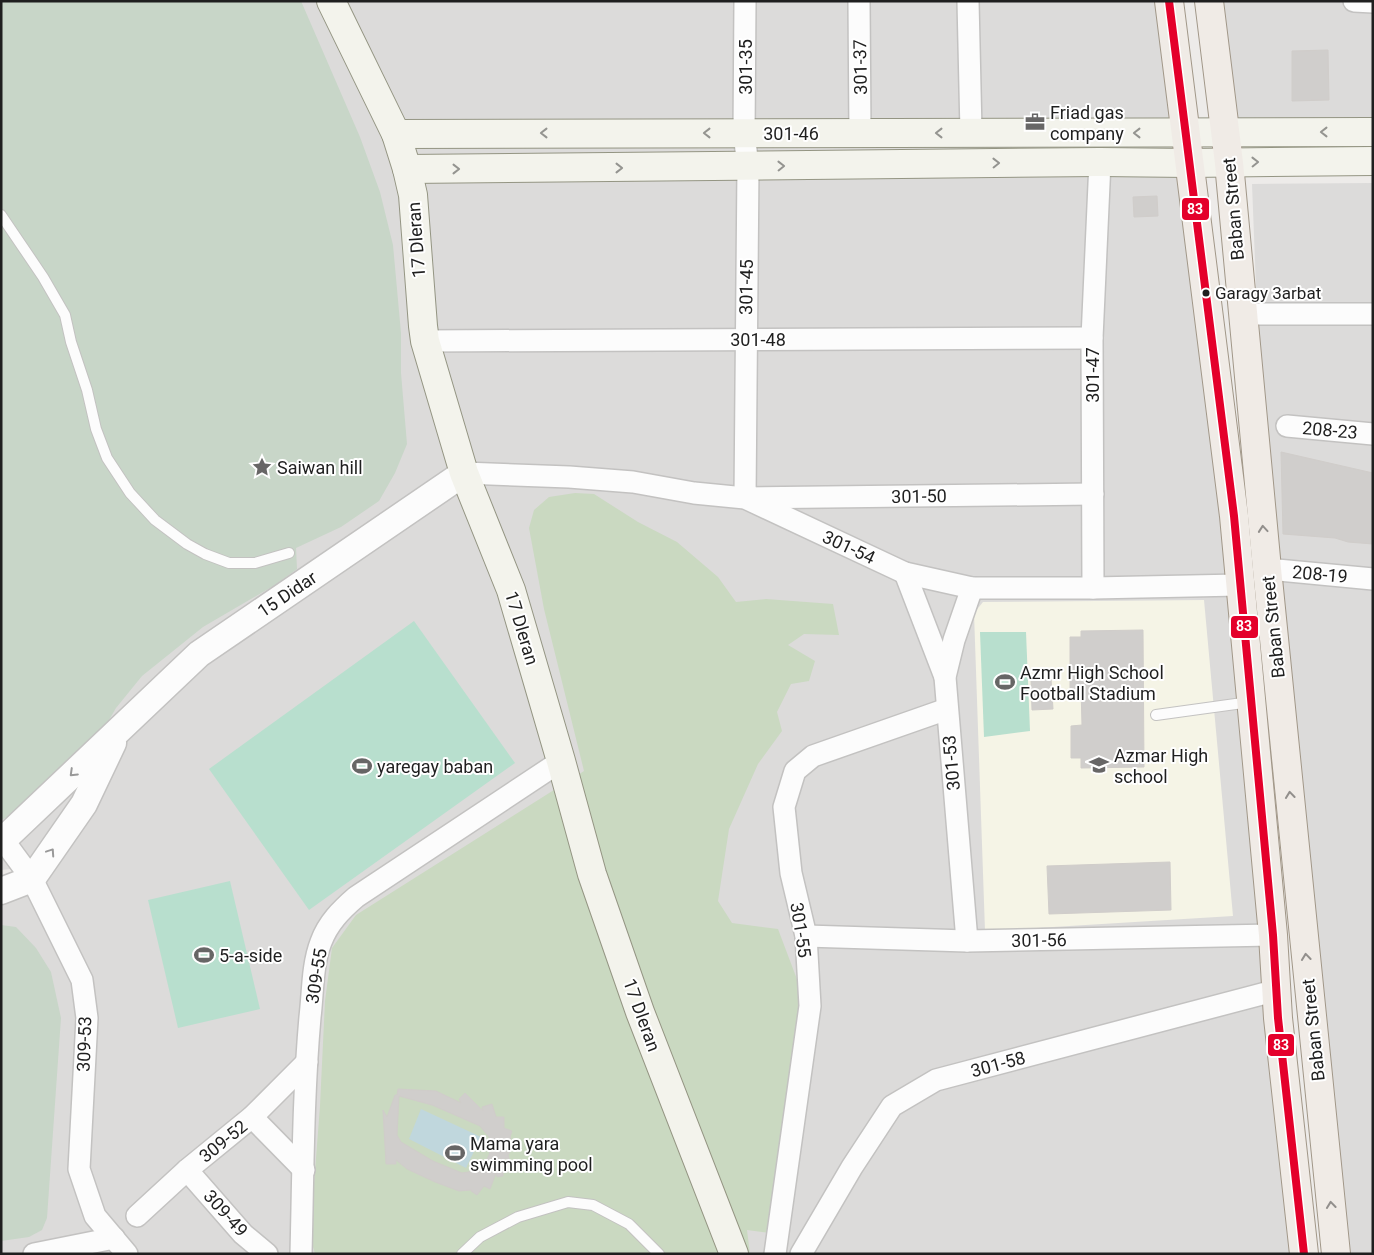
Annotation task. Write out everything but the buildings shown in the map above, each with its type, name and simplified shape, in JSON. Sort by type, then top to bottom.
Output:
[{"type":"main road","name":"17 Dleran","points":[[332,1],[396,134],[408,170],[413,196],[425,341],[464,473],[511,590],[562,761],[592,874],[644,1021],[734,1254]]},
{"type":"main road","points":[[1169,1],[1234,516],[1273,935],[1278,1018],[1304,1254]]},
{"type":"main road","name":"Baban Street","points":[[1209,1],[1226,132],[1267,569],[1336,1254]]},
{"type":"main road","name":"301-46","points":[[396,134],[1373,132]]},
{"type":"main road","name":"301-46","points":[[408,170],[1100,162],[1373,161]]},
{"type":"street","name":"301-35","points":[[745,1],[744,133],[748,167]]},
{"type":"street","name":"301-37","points":[[859,1],[860,133]]},
{"type":"street","points":[[968,1],[971,132]]},
{"type":"street","points":[[1354,1],[1373,2]]},
{"type":"street","name":"301-47","points":[[1094,588],[1092,338],[1100,162]]},
{"type":"street","name":"301-45","points":[[745,498],[748,167]]},
{"type":"street","points":[[1243,314],[1373,314]]},
{"type":"street","name":"301-48","points":[[425,341],[1092,338]]},
{"type":"street","name":"208-23","points":[[1287,426],[1373,434]]},
{"type":"street","name":"301-54","points":[[464,473],[578,477],[633,482],[694,493],[745,498],[905,573],[972,588],[1240,585]]},
{"type":"street","name":"15 Didar","points":[[3,841],[199,654],[464,473]]},
{"type":"street","name":"301-50","points":[[745,498],[1093,494]]},
{"type":"street","name":"208-19","points":[[1267,569],[1373,579]]},
{"type":"street","points":[[905,573],[945,678]]},
{"type":"street","name":"301-53","points":[[967,941],[945,678],[954,640],[972,588]]},
{"type":"street","name":"301-55","points":[[775,1254],[810,1006],[806,936],[790,873],[784,807],[795,771],[813,756],[947,709]]},
{"type":"street","name":"15 Didar","points":[[32,879],[84,804],[121,727]]},
{"type":"street","name":"309-55","points":[[301,1254],[307,1062],[315,969],[321,943],[329,926],[340,911],[356,897],[562,761]]},
{"type":"street","name":"309-53","points":[[3,841],[32,879],[82,980],[87,1018],[79,1168],[95,1216],[121,1246]]},
{"type":"street","points":[[1,891],[32,879]]},
{"type":"street","name":"301-56","points":[[806,936],[967,941],[1273,935]]},
{"type":"street","name":"301-58","points":[[801,1254],[852,1166],[892,1106],[936,1080],[1277,990]]},
{"type":"street","name":"309-52","points":[[137,1216],[188,1170],[252,1117],[307,1062]]},
{"type":"street","points":[[252,1117],[304,1170]]},
{"type":"street","name":"309-49","points":[[188,1170],[243,1234],[267,1254]]},
{"type":"street","points":[[45,1252],[121,1246]]},
{"type":"lane","points":[[1,215],[43,277],[65,315],[71,342],[87,390],[96,429],[107,458],[130,493],[155,520],[187,544],[205,554],[229,563],[254,563],[289,553]]},
{"type":"lane","points":[[1156,715],[1250,702]]},
{"type":"lane","points":[[462,1254],[480,1237],[518,1216],[568,1202],[593,1205],[629,1224],[659,1254]]},
{"type":"shaded area","points":[[1,1],[1169,1],[1186,133],[1292,1254],[1,1254],[1,882],[44,866],[1,870]]},
{"type":"shaded area","points":[[1209,1],[1373,1],[1373,132],[1225,132]]},
{"type":"shaded area","points":[[1373,183],[1373,1254],[1338,1254],[1267,569],[1252,184]]},
{"type":"shaded area","name":"Azmar High school","points":[[1204,600],[1233,916],[985,931],[974,613],[983,602]]},
{"type":"green space","points":[[1,1],[301,1],[360,137],[380,192],[393,245],[401,333],[401,373],[407,444],[395,473],[379,501],[341,527],[296,548],[297,569],[275,585],[203,627],[142,676],[116,708],[95,744],[10,816],[1,820]]},
{"type":"green space","points":[[575,493],[594,494],[638,522],[677,542],[718,577],[736,602],[766,599],[833,604],[839,635],[804,634],[788,645],[815,661],[809,681],[791,684],[777,712],[782,731],[758,764],[729,829],[718,901],[732,923],[778,929],[798,982],[799,1042],[771,1233],[747,1230],[750,1254],[315,1254],[310,1236],[320,1106],[325,1001],[332,948],[356,915],[584,771],[544,609],[529,528],[534,510],[549,497]]},
{"type":"green space","name":"yaregay baban","points":[[414,621],[515,763],[309,910],[209,769]]},
{"type":"green space","name":"Azmr High School Football Stadium","points":[[980,632],[1026,632],[1030,731],[984,737]]},
{"type":"green space","name":"5-a-side","points":[[230,881],[260,1009],[178,1028],[148,900]]},
{"type":"green space","points":[[1,925],[16,927],[36,948],[51,972],[61,1018],[47,1218],[42,1230],[29,1237],[1,1241]]},
{"type":"water","name":"Mama yara swimming pool","points":[[421,1109],[481,1137],[466,1168],[409,1139]]},
{"type":"transit line","name":"83","points":[[1169,1],[1234,516],[1273,935],[1278,1018],[1304,1254]]},
{"type":"place","name":"Friad gas company","points":[[1035,122]]},
{"type":"place","name":"Garagy 3arbat","points":[[1206,293]]},
{"type":"place","name":"Saiwan hill","points":[[262,467]]},
{"type":"place","name":"Azmr High School Football Stadium","points":[[1005,682]]},
{"type":"place","name":"Azmar High school","points":[[1099,765]]},
{"type":"place","name":"yaregay baban","points":[[362,766]]},
{"type":"place","name":"5-a-side","points":[[204,955]]},
{"type":"place","name":"Mama yara swimming pool","points":[[455,1153]]}]
